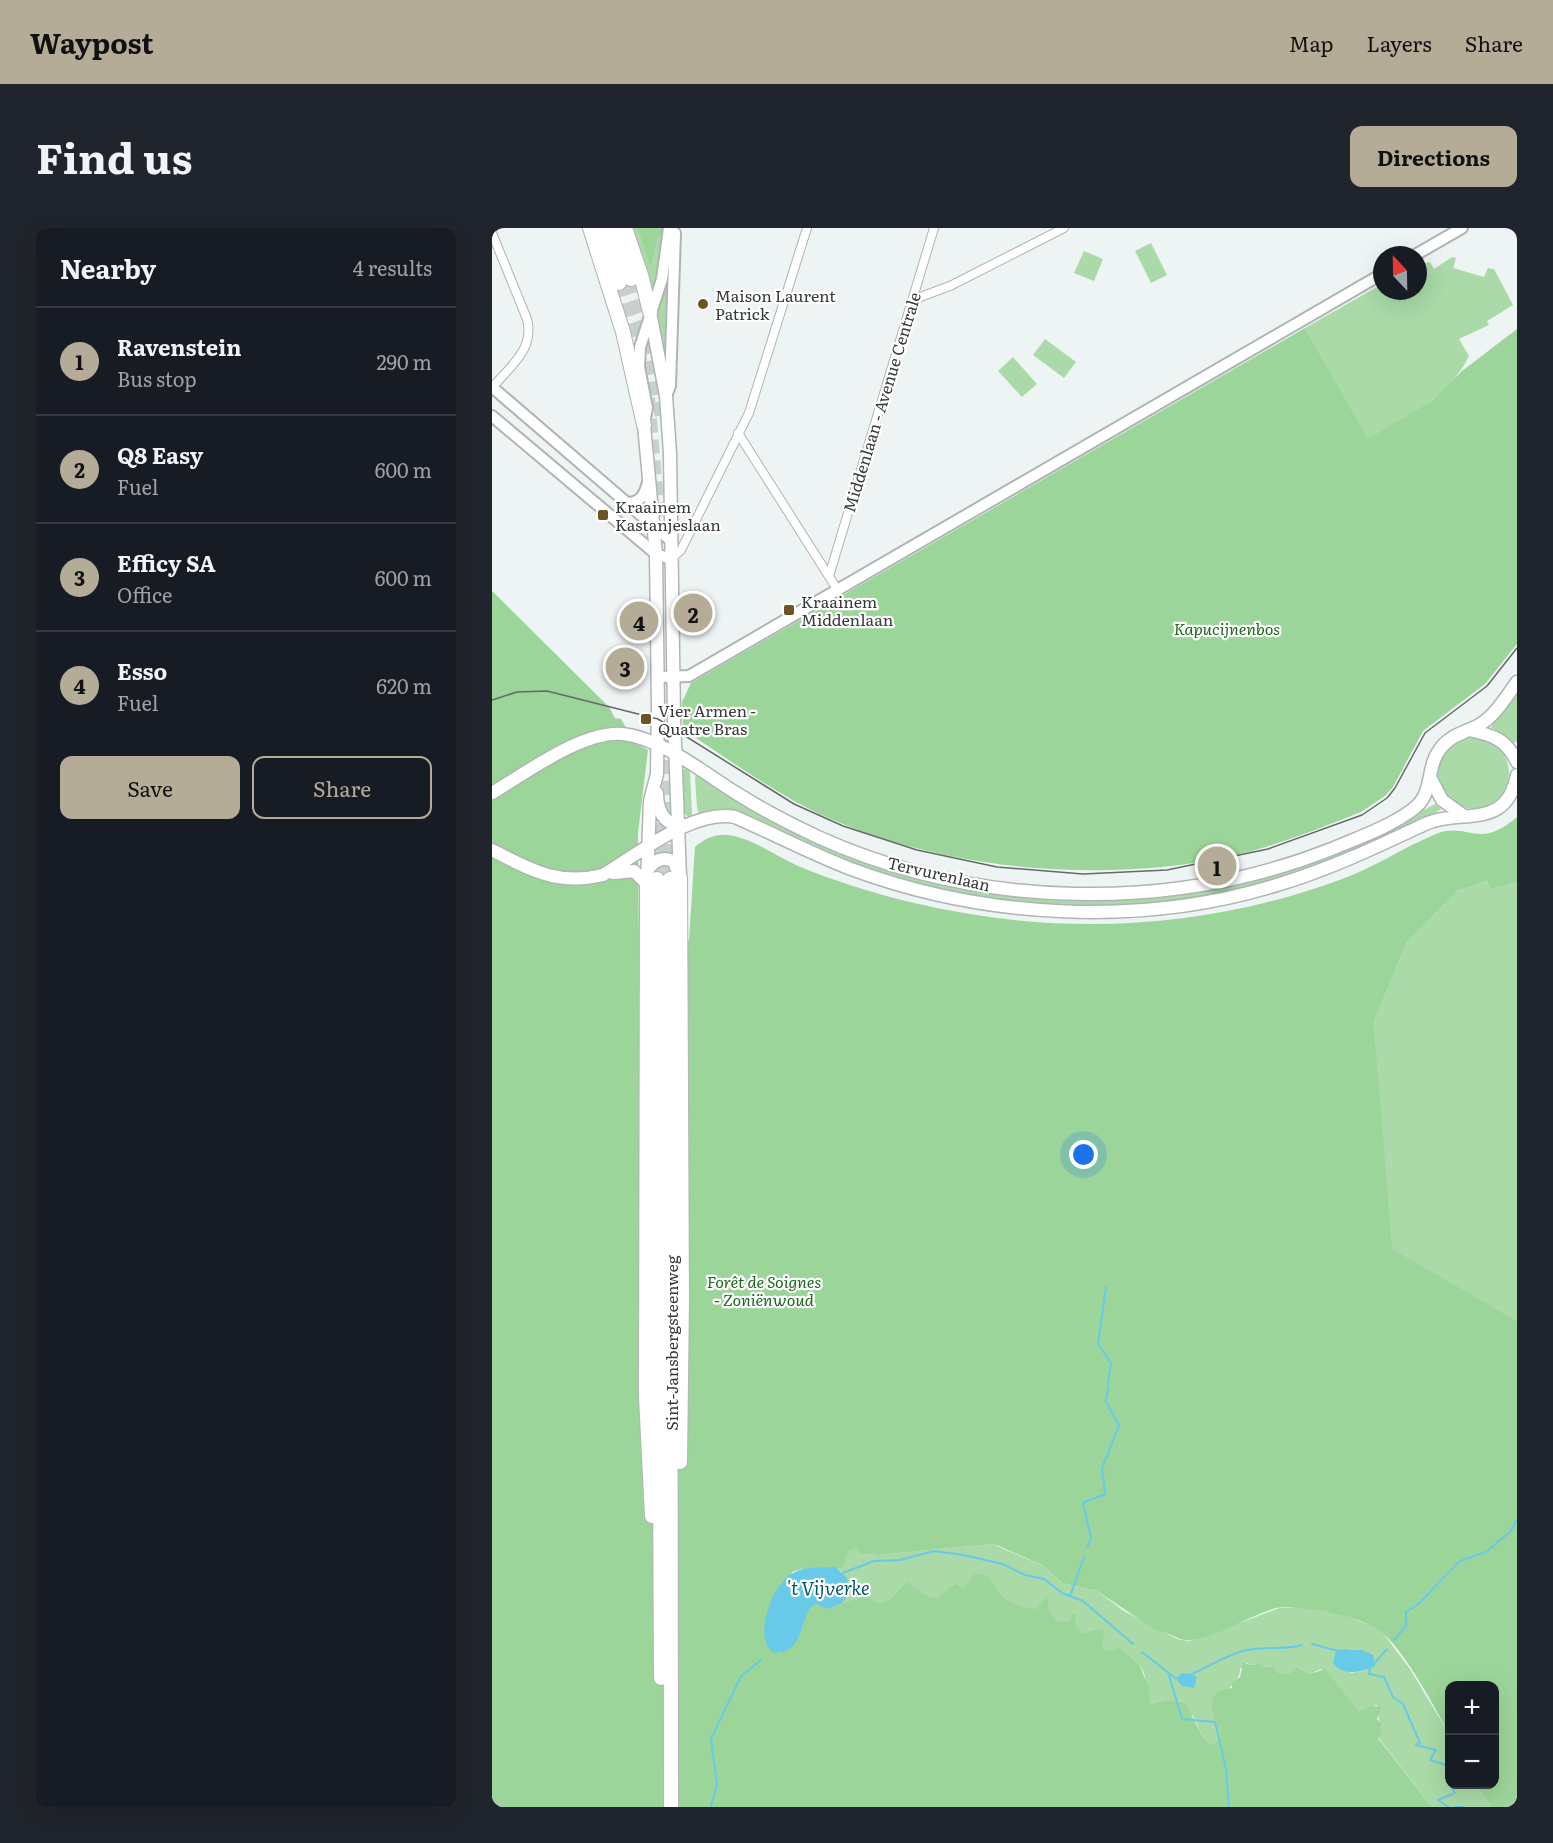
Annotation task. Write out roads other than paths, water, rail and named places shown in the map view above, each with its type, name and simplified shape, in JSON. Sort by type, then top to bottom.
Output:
[{"type":"highway","points":[[590,228],[623,332],[644,425]]},
{"type":"highway","points":[[601,228],[625,281],[614,228]]},
{"type":"highway","points":[[625,228],[652,290],[650,312]]},
{"type":"highway","name":"Sint-Jansbergsteenweg","points":[[660,878],[662,1807]]},
{"type":"highway","name":"Sint-Jansbergsteenweg","points":[[660,878],[671,1807]]},
{"type":"main road","points":[[650,312],[666,396],[670,453],[677,828],[660,878]]},
{"type":"main road","points":[[644,425],[655,527],[659,811],[677,828]]},
{"type":"main road","name":"Tervurenlaan","points":[[492,793],[591,738],[613,734],[633,736],[675,755],[775,816],[861,854],[964,882],[1052,893],[1169,890],[1271,870],[1369,834],[1413,810],[1428,792],[1437,752],[1445,742],[1480,725],[1491,715],[1517,682]]},
{"type":"main road","points":[[633,736],[658,723]]},
{"type":"main road","points":[[1468,730],[1499,739],[1509,747],[1517,762]]},
{"type":"main road","points":[[657,774],[650,801],[646,849],[660,878]]},
{"type":"main road","name":"Tervurenlaan","points":[[677,828],[721,815],[735,817],[852,869],[906,886],[962,899],[1020,908],[1090,911],[1172,906],[1221,899],[1278,885],[1376,849],[1433,820],[1486,815],[1507,802],[1517,775]]},
{"type":"main road","points":[[1431,778],[1442,800],[1464,816]]},
{"type":"main road","points":[[603,875],[677,828]]},
{"type":"main road","points":[[492,850],[534,872],[556,879],[582,879],[634,871],[660,878]]},
{"type":"street","points":[[652,290],[669,228]]},
{"type":"street","points":[[666,396],[670,386],[675,228]]},
{"type":"street","points":[[492,416],[656,554],[671,559],[681,550],[749,413],[807,228]]},
{"type":"street","name":"Middenlaan - Avenue Centrale","points":[[829,576],[934,228]]},
{"type":"street","points":[[912,300],[950,286],[1064,228]]},
{"type":"street","points":[[1427,247],[1449,231],[1462,228]]},
{"type":"street","points":[[492,233],[527,319],[529,334],[524,351],[492,388],[670,540]]},
{"type":"street","points":[[658,677],[689,676],[1373,279]]},
{"type":"street","points":[[644,425],[647,408],[639,356],[650,312]]},
{"type":"street","points":[[738,434],[837,590]]},
{"type":"street","points":[[627,503],[635,502],[644,495],[650,470]]},
{"type":"street","points":[[598,505],[611,489]]},
{"type":"water","name":"'t Vijverke","points":[[836,1567],[847,1578],[850,1594],[842,1603],[827,1609],[816,1604],[810,1608],[794,1645],[789,1650],[772,1652],[764,1634],[765,1622],[768,1609],[779,1586],[787,1577],[799,1570]]},
{"type":"water","points":[[1336,1650],[1362,1650],[1373,1655],[1375,1666],[1353,1672],[1342,1670],[1333,1663]]},
{"type":"water","points":[[1188,1673],[1197,1677],[1194,1688],[1182,1686],[1177,1680],[1180,1674]]},
{"type":"waterway","points":[[1106,1287],[1098,1344],[1111,1363],[1108,1384]]},
{"type":"waterway","points":[[1087,1548],[1091,1538],[1083,1503],[1105,1494],[1102,1468],[1119,1426],[1106,1401],[1108,1387]]},
{"type":"waterway","points":[[1394,1640],[1406,1626],[1406,1612],[1417,1605],[1460,1561],[1486,1552],[1511,1531],[1517,1519]]},
{"type":"waterway","points":[[843,1573],[874,1561],[900,1560],[934,1551],[1003,1564],[1025,1575],[1044,1579],[1062,1593],[1083,1601],[1133,1644]]},
{"type":"waterway","points":[[1070,1596],[1084,1557]]},
{"type":"waterway","points":[[1312,1644],[1338,1651]]},
{"type":"waterway","points":[[1192,1674],[1240,1652],[1302,1645]]},
{"type":"waterway","points":[[1373,1665],[1387,1649]]},
{"type":"waterway","points":[[1142,1652],[1178,1678]]},
{"type":"waterway","points":[[711,1807],[717,1784],[711,1739],[741,1676],[761,1660]]},
{"type":"waterway","points":[[1370,1668],[1369,1674],[1384,1677],[1393,1697],[1403,1704],[1420,1743],[1416,1745],[1436,1750],[1430,1760],[1445,1765]]},
{"type":"waterway","points":[[1169,1675],[1182,1719],[1215,1722],[1226,1769],[1229,1807]]},
{"type":"waterway","points":[[1448,1807],[1438,1800],[1455,1793],[1453,1789]]},
{"type":"waterway","points":[[1456,1807],[1463,1807]]},
{"type":"tunnel","points":[[631,279],[644,322],[662,417]]},
{"type":"tunnel","points":[[619,283],[640,359]]},
{"type":"tunnel","points":[[648,398],[659,525]]},
{"type":"tunnel","points":[[669,739],[670,879]]},
{"type":"tunnel","points":[[657,879],[659,803]]},
{"type":"tram line","points":[[492,700],[517,692],[547,691],[658,719],[794,804],[843,826],[917,850],[997,867],[1083,874],[1167,870],[1268,849],[1362,815],[1387,798],[1395,788],[1425,733],[1487,686],[1517,648]]},
{"type":"place","name":"Maison Laurent Patrick","points":[[703,304]]},
{"type":"place","name":"Kraainem Kastanjeslaan","points":[[603,515]]},
{"type":"place","name":"Kraainem Middenlaan","points":[[789,610]]},
{"type":"place","name":"Q8 Easy","points":[[693,613]]},
{"type":"place","name":"Esso","points":[[639,621]]},
{"type":"place","name":"Efficy SA","points":[[625,667]]},
{"type":"place","name":"Vier Armen - Quatre Bras","points":[[646,719]]},
{"type":"place","name":"Ravenstein","points":[[1217,866]]},
{"type":"park label","name":"Kapucijnenbos","points":[[1227,628]]},
{"type":"park label","name":"Forêt de Soignes - Zoniënwoud","points":[[764,1290]]}]
